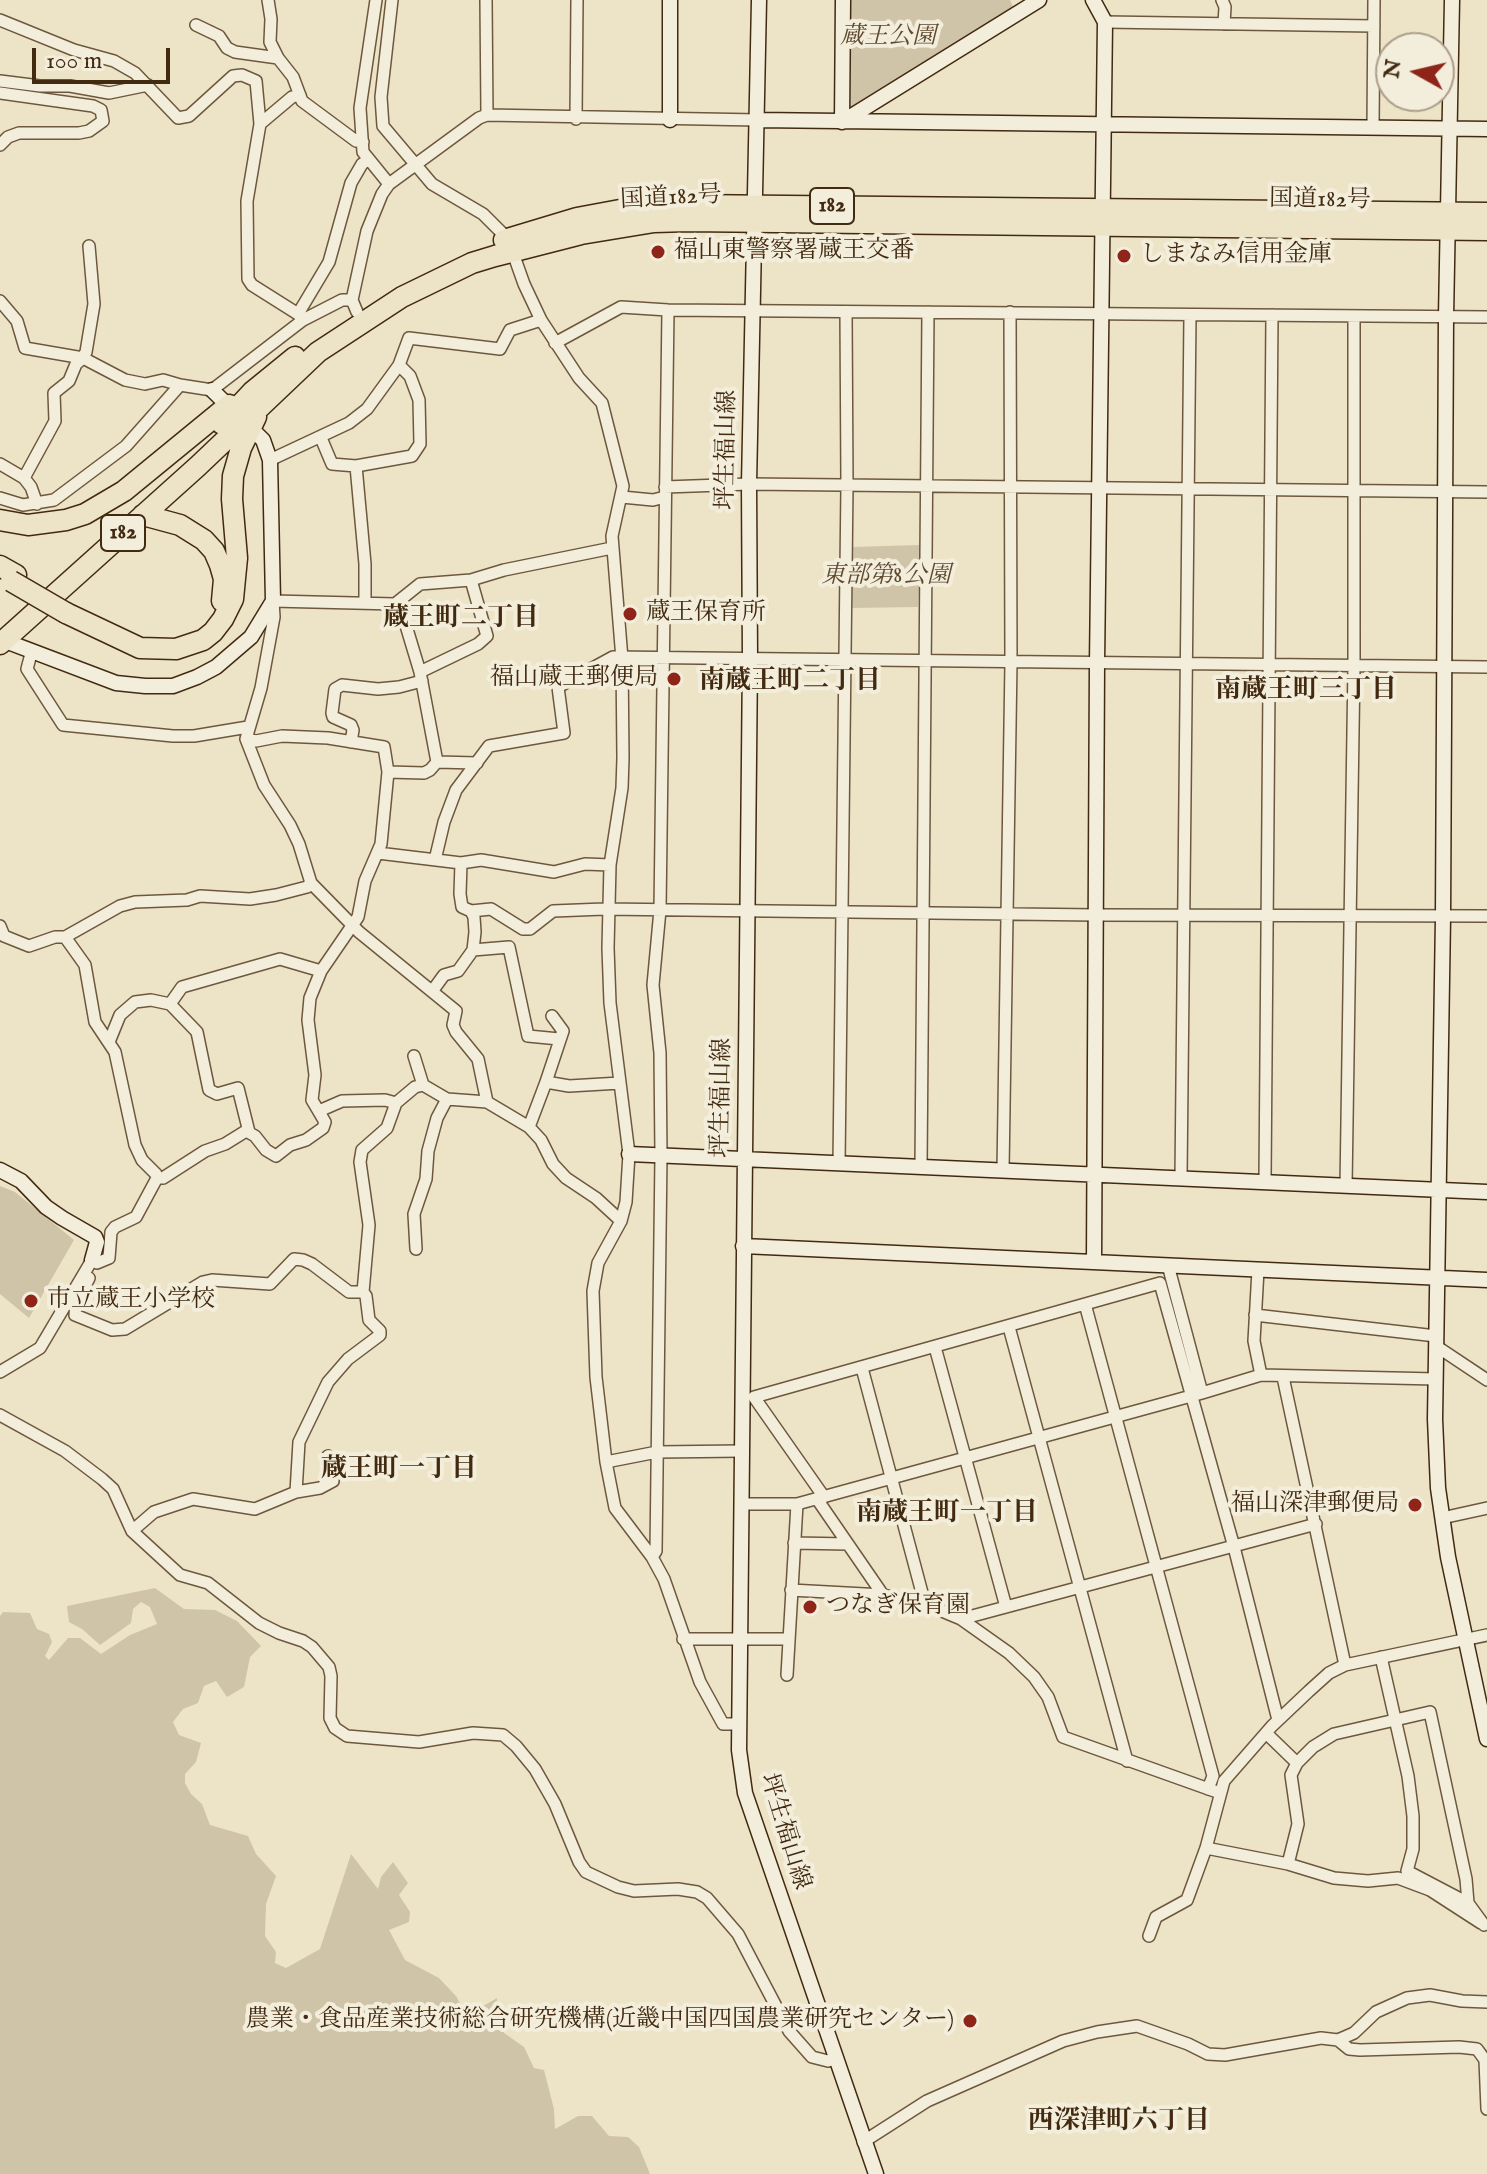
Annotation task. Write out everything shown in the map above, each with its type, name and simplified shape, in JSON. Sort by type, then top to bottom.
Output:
[{"type":"highway","name":"国道182号","points":[[257,399],[318,352],[402,297],[510,245],[577,218],[620,210],[687,205],[754,213],[1450,221],[1487,213]]},
{"type":"highway","name":"国道182号","points":[[1450,221],[1487,230]]},
{"type":"highway","name":"国道182号","points":[[1,637],[143,515],[311,343],[354,306],[423,273],[510,245]]},
{"type":"highway","name":"国道182号","points":[[1,637],[188,458],[239,417]]},
{"type":"highway","points":[[0,520],[28,525],[85,514],[239,417],[241,448],[233,476],[232,499],[237,558],[233,599],[213,632],[190,645],[158,650],[140,648],[7,574]]},
{"type":"highway","points":[[69,609],[142,638],[175,641],[208,625],[223,597],[224,579],[214,551],[204,540],[180,525],[143,515]]},
{"type":"street","points":[[268,0],[270,42],[293,77],[302,101],[356,141],[363,142]]},
{"type":"street","points":[[376,0],[360,108],[363,152],[389,184]]},
{"type":"street","points":[[392,0],[380,113],[383,126],[432,184],[483,214],[510,245],[541,320],[579,378],[602,403],[623,486],[612,548],[622,659],[622,788],[610,865],[610,1003],[629,1154],[626,1202],[621,1221],[598,1263],[593,1291],[596,1377],[615,1508],[652,1557],[664,1579],[700,1682],[723,1724],[738,1724]]},
{"type":"street","points":[[486,0],[487,115]]},
{"type":"street","points":[[576,119],[577,0]]},
{"type":"street","points":[[670,0],[670,120]]},
{"type":"street","name":"坪生福山線","points":[[759,0],[749,484],[750,660],[738,1724],[745,1793],[833,2060],[876,2174]]},
{"type":"street","points":[[842,122],[843,0]]},
{"type":"street","points":[[842,122],[1039,0]]},
{"type":"street","points":[[1093,0],[1105,22],[1094,1262]]},
{"type":"street","points":[[1222,0],[1225,7],[1224,24]]},
{"type":"street","points":[[1373,128],[1374,0]]},
{"type":"street","points":[[1452,0],[1435,1419],[1442,1518],[1487,1739]]},
{"type":"street","points":[[0,20],[74,50],[114,61],[135,73],[178,118],[189,116],[233,76],[251,78],[258,87],[260,124],[247,201],[248,279],[252,285],[301,317]]},
{"type":"street","points":[[1105,22],[1374,26]]},
{"type":"street","points":[[196,25],[219,36],[227,48],[235,52],[278,58]]},
{"type":"street","points":[[0,81],[70,86],[109,93],[148,85]]},
{"type":"street","points":[[0,93],[93,106],[101,110],[103,121],[89,131],[79,133],[19,133],[0,145]]},
{"type":"street","points":[[260,124],[292,97],[300,95]]},
{"type":"street","points":[[212,390],[301,317],[342,300],[354,306],[367,231],[376,206],[389,184],[469,123],[487,115],[576,119],[1487,129]]},
{"type":"street","points":[[301,317],[329,262],[351,183],[362,164],[368,160]]},
{"type":"street","points":[[24,478],[55,421],[54,393],[69,381],[76,364],[83,358],[94,304],[89,246]]},
{"type":"street","points":[[0,301],[17,321],[25,348],[83,358],[125,380],[145,384],[163,380],[212,390],[263,440],[270,460],[274,617],[261,688],[247,733],[264,785],[290,825],[311,883],[354,926],[456,1011],[453,1025],[478,1059],[487,1102]]},
{"type":"street","points":[[555,343],[621,307],[668,310],[1487,317]]},
{"type":"street","points":[[652,1557],[656,1551],[661,1156],[660,1053],[653,985],[660,910],[668,310]]},
{"type":"street","points":[[839,1164],[847,485],[846,312]]},
{"type":"street","points":[[921,1167],[928,312]]},
{"type":"street","points":[[1003,1171],[1009,914],[1010,312]]},
{"type":"street","points":[[1181,1177],[1190,315]]},
{"type":"street","points":[[1265,1182],[1272,315]]},
{"type":"street","points":[[1346,1186],[1354,666],[1354,316]]},
{"type":"street","points":[[270,460],[321,438],[367,409],[399,365],[409,338],[500,349],[510,330],[541,320]]},
{"type":"street","points":[[321,438],[332,464],[356,466],[412,456],[420,444],[419,400],[410,376],[399,365]]},
{"type":"street","points":[[0,498],[23,505],[54,500],[126,446],[180,385]]},
{"type":"street","points":[[0,464],[24,478],[37,504]]},
{"type":"street","points":[[356,466],[365,564],[365,603]]},
{"type":"street","points":[[622,497],[653,500],[665,492],[749,484],[1487,492]]},
{"type":"street","points":[[273,601],[395,604],[420,584],[471,580],[504,570],[612,548]]},
{"type":"street","points":[[351,742],[351,725],[333,717],[335,689],[342,685],[378,689],[399,687],[478,644],[487,636],[471,580]]},
{"type":"street","points":[[1,637],[116,683],[173,686],[207,672],[231,655],[251,637],[273,601]]},
{"type":"street","points":[[395,604],[404,619],[421,677],[437,762]]},
{"type":"street","points":[[32,650],[27,669],[63,725],[173,736],[247,733],[256,741],[282,736],[328,738],[384,747],[388,772],[378,853],[365,881],[354,926],[321,971],[310,998],[308,1020],[315,1060],[312,1100],[325,1122],[323,1128],[276,1156],[266,1150],[249,1132],[238,1088],[217,1094],[209,1090],[197,1032],[170,1004],[151,1000],[135,1002],[120,1015],[109,1042]]},
{"type":"street","points":[[435,860],[456,790],[489,746],[564,733],[558,687],[613,657],[1487,667]]},
{"type":"street","points":[[437,762],[477,763]]},
{"type":"street","points":[[388,772],[424,773],[437,762]]},
{"type":"street","points":[[378,853],[461,863],[481,860],[554,872],[585,864],[610,865]]},
{"type":"street","points":[[461,863],[462,907],[471,911],[491,909],[523,929],[530,929],[553,911],[610,910],[1487,916]]},
{"type":"street","points":[[1,936],[29,946],[55,937],[65,937],[120,906],[135,902],[187,900],[200,896],[250,899],[307,887],[311,883]]},
{"type":"street","points":[[433,990],[444,975],[458,971],[473,950],[475,932],[471,911]]},
{"type":"street","points":[[65,937],[85,965],[95,1022],[115,1052],[135,1145],[142,1160],[157,1178]]},
{"type":"street","points":[[473,950],[509,947],[528,1036],[559,1039]]},
{"type":"street","points":[[170,1004],[182,987],[280,959],[321,971]]},
{"type":"street","points":[[529,1127],[563,1031],[552,1016]]},
{"type":"street","points":[[414,1056],[423,1085],[447,1099],[487,1102],[529,1127],[559,1171],[621,1221]]},
{"type":"street","points":[[546,1082],[569,1086],[620,1083]]},
{"type":"street","points":[[296,1492],[299,1442],[328,1382],[348,1359],[380,1335],[369,1320],[363,1292],[369,1225],[360,1162],[362,1150],[387,1128],[396,1103],[415,1087],[423,1085]]},
{"type":"street","points":[[416,1249],[414,1214],[426,1179],[428,1151],[437,1118],[447,1099]]},
{"type":"street","points":[[319,1111],[342,1101],[385,1100],[396,1103]]},
{"type":"street","points":[[157,1178],[163,1178],[205,1151],[249,1132]]},
{"type":"street","points":[[629,1154],[1487,1192]]},
{"type":"street","points":[[0,1170],[21,1181],[54,1212],[95,1237],[94,1261],[74,1311],[79,1319],[112,1330],[125,1329],[203,1282],[270,1284],[294,1259],[312,1264],[349,1292],[363,1292]]},
{"type":"street","points":[[0,1372],[40,1348],[94,1261],[109,1258],[111,1232],[136,1217],[157,1178]]},
{"type":"street","points":[[743,1246],[1487,1280]]},
{"type":"street","points":[[1168,1265],[1278,1720]]},
{"type":"street","points":[[1258,1270],[1254,1341],[1261,1375]]},
{"type":"street","points":[[883,1595],[754,1397],[1160,1283],[1197,1395]]},
{"type":"street","points":[[1085,1304],[1213,1776],[1214,1791],[1206,1848],[1187,1900],[1156,1917],[1149,1936]]},
{"type":"street","points":[[1255,1315],[1436,1341],[1487,1380]]},
{"type":"street","points":[[1009,1327],[1127,1761]]},
{"type":"street","points":[[935,1347],[1006,1607]]},
{"type":"street","points":[[862,1368],[925,1604]]},
{"type":"street","points":[[741,1504],[797,1504],[1116,1418],[1261,1375],[1436,1379]]},
{"type":"street","points":[[1283,1377],[1345,1665]]},
{"type":"street","points":[[0,1415],[65,1451],[102,1479],[113,1489],[132,1531],[180,1575],[208,1583],[259,1623],[312,1647],[329,1667],[330,1718],[335,1728],[347,1736],[419,1742],[473,1733],[503,1735],[535,1769],[586,1872],[634,1891],[678,1889],[697,1892],[707,1898],[738,1934],[789,2031],[812,2057],[833,2060]]},
{"type":"street","points":[[606,1462],[657,1452],[742,1451]]},
{"type":"street","points":[[132,1531],[154,1512],[193,1499],[255,1509],[296,1492],[320,1488],[333,1481],[328,1456]]},
{"type":"street","points":[[787,1675],[797,1504]]},
{"type":"street","points":[[1442,1518],[1487,1508]]},
{"type":"street","points":[[961,1619],[1316,1524]]},
{"type":"street","points":[[794,1543],[848,1544]]},
{"type":"street","points":[[791,1590],[883,1595],[925,1604],[961,1619],[1009,1653],[1034,1677],[1048,1697],[1063,1737],[1214,1791]]},
{"type":"street","points":[[1214,1791],[1278,1720],[1329,1673],[1345,1665],[1487,1635]]},
{"type":"street","points":[[683,1639],[789,1639]]},
{"type":"street","points":[[1381,1657],[1408,1776],[1413,1816],[1413,1849],[1407,1871],[1468,1903],[1486,1926]]},
{"type":"street","points":[[1288,1864],[1298,1824],[1291,1775],[1297,1763],[1313,1747],[1334,1734],[1430,1712],[1466,1879],[1468,1903]]},
{"type":"street","points":[[1266,1733],[1297,1763]]},
{"type":"street","points":[[1206,1848],[1288,1864],[1334,1878],[1368,1881],[1398,1878],[1430,1890],[1486,1926]]},
{"type":"street","points":[[863,2142],[927,2101],[1063,2041],[1097,2032],[1137,2026],[1208,2054],[1225,2055],[1321,2038],[1338,2040],[1354,2033],[1376,2012],[1407,1998],[1430,1995],[1487,2002]]},
{"type":"street","points":[[1338,2040],[1349,2049],[1360,2050],[1477,2049],[1485,2060],[1487,2109]]},
{"type":"green space","name":"蔵王公園","points":[[850,0],[1010,0],[1013,7],[848,109]]},
{"type":"green space","name":"東部第8公園","points":[[921,545],[918,607],[851,608],[852,547]]},
{"type":"green space","points":[[0,1186],[15,1192],[74,1240],[29,1318],[0,1294]]},
{"type":"green space","points":[[155,1588],[184,1609],[215,1610],[237,1621],[261,1646],[250,1657],[244,1687],[227,1697],[216,1681],[204,1686],[198,1703],[183,1709],[173,1722],[179,1735],[201,1743],[196,1762],[185,1774],[185,1783],[202,1804],[210,1825],[248,1836],[256,1854],[276,1876],[266,1904],[265,1936],[276,1952],[275,1963],[286,1968],[320,1949],[351,1854],[378,1889],[381,1877],[393,1862],[408,1883],[399,1895],[410,1912],[409,1922],[389,1930],[405,1960],[439,1978],[462,2007],[473,2012],[497,1998],[496,2012],[504,2033],[524,2047],[534,2068],[544,2070],[554,2109],[555,2129],[578,2116],[592,2116],[609,2136],[628,2137],[639,2147],[650,2174],[0,2174],[0,1616],[3,1612],[30,1613],[37,1629],[49,1634],[52,1642],[45,1656],[49,1660],[68,1638],[80,1638],[101,1654],[130,1635],[157,1624],[150,1607],[141,1602],[133,1609],[131,1623],[100,1645],[69,1622],[67,1606]]},
{"type":"place","name":"福山東警察署蔵王交番","points":[[658,252]]},
{"type":"place","name":"しまなみ信用金庫","points":[[1124,256]]},
{"type":"place","name":"蔵王保育所","points":[[630,614]]},
{"type":"place","name":"福山蔵王郵便局","points":[[674,679]]},
{"type":"place","name":"市立蔵王小学校","points":[[31,1301]]},
{"type":"place","name":"福山深津郵便局","points":[[1415,1505]]},
{"type":"place","name":"つなぎ保育園","points":[[810,1607]]},
{"type":"place","name":"農業・食品産業技術総合研究機構(近畿中国四国農業研究センター)","points":[[970,2021]]},
{"type":"district","name":"蔵王町二丁目","points":[[461,620]]},
{"type":"district","name":"南蔵王町二丁目","points":[[790,683]]},
{"type":"district","name":"南蔵王町三丁目","points":[[1306,692]]},
{"type":"district","name":"蔵王町一丁目","points":[[399,1471]]},
{"type":"district","name":"南蔵王町一丁目","points":[[947,1515]]},
{"type":"district","name":"西深津町六丁目","points":[[1119,2123]]}]
